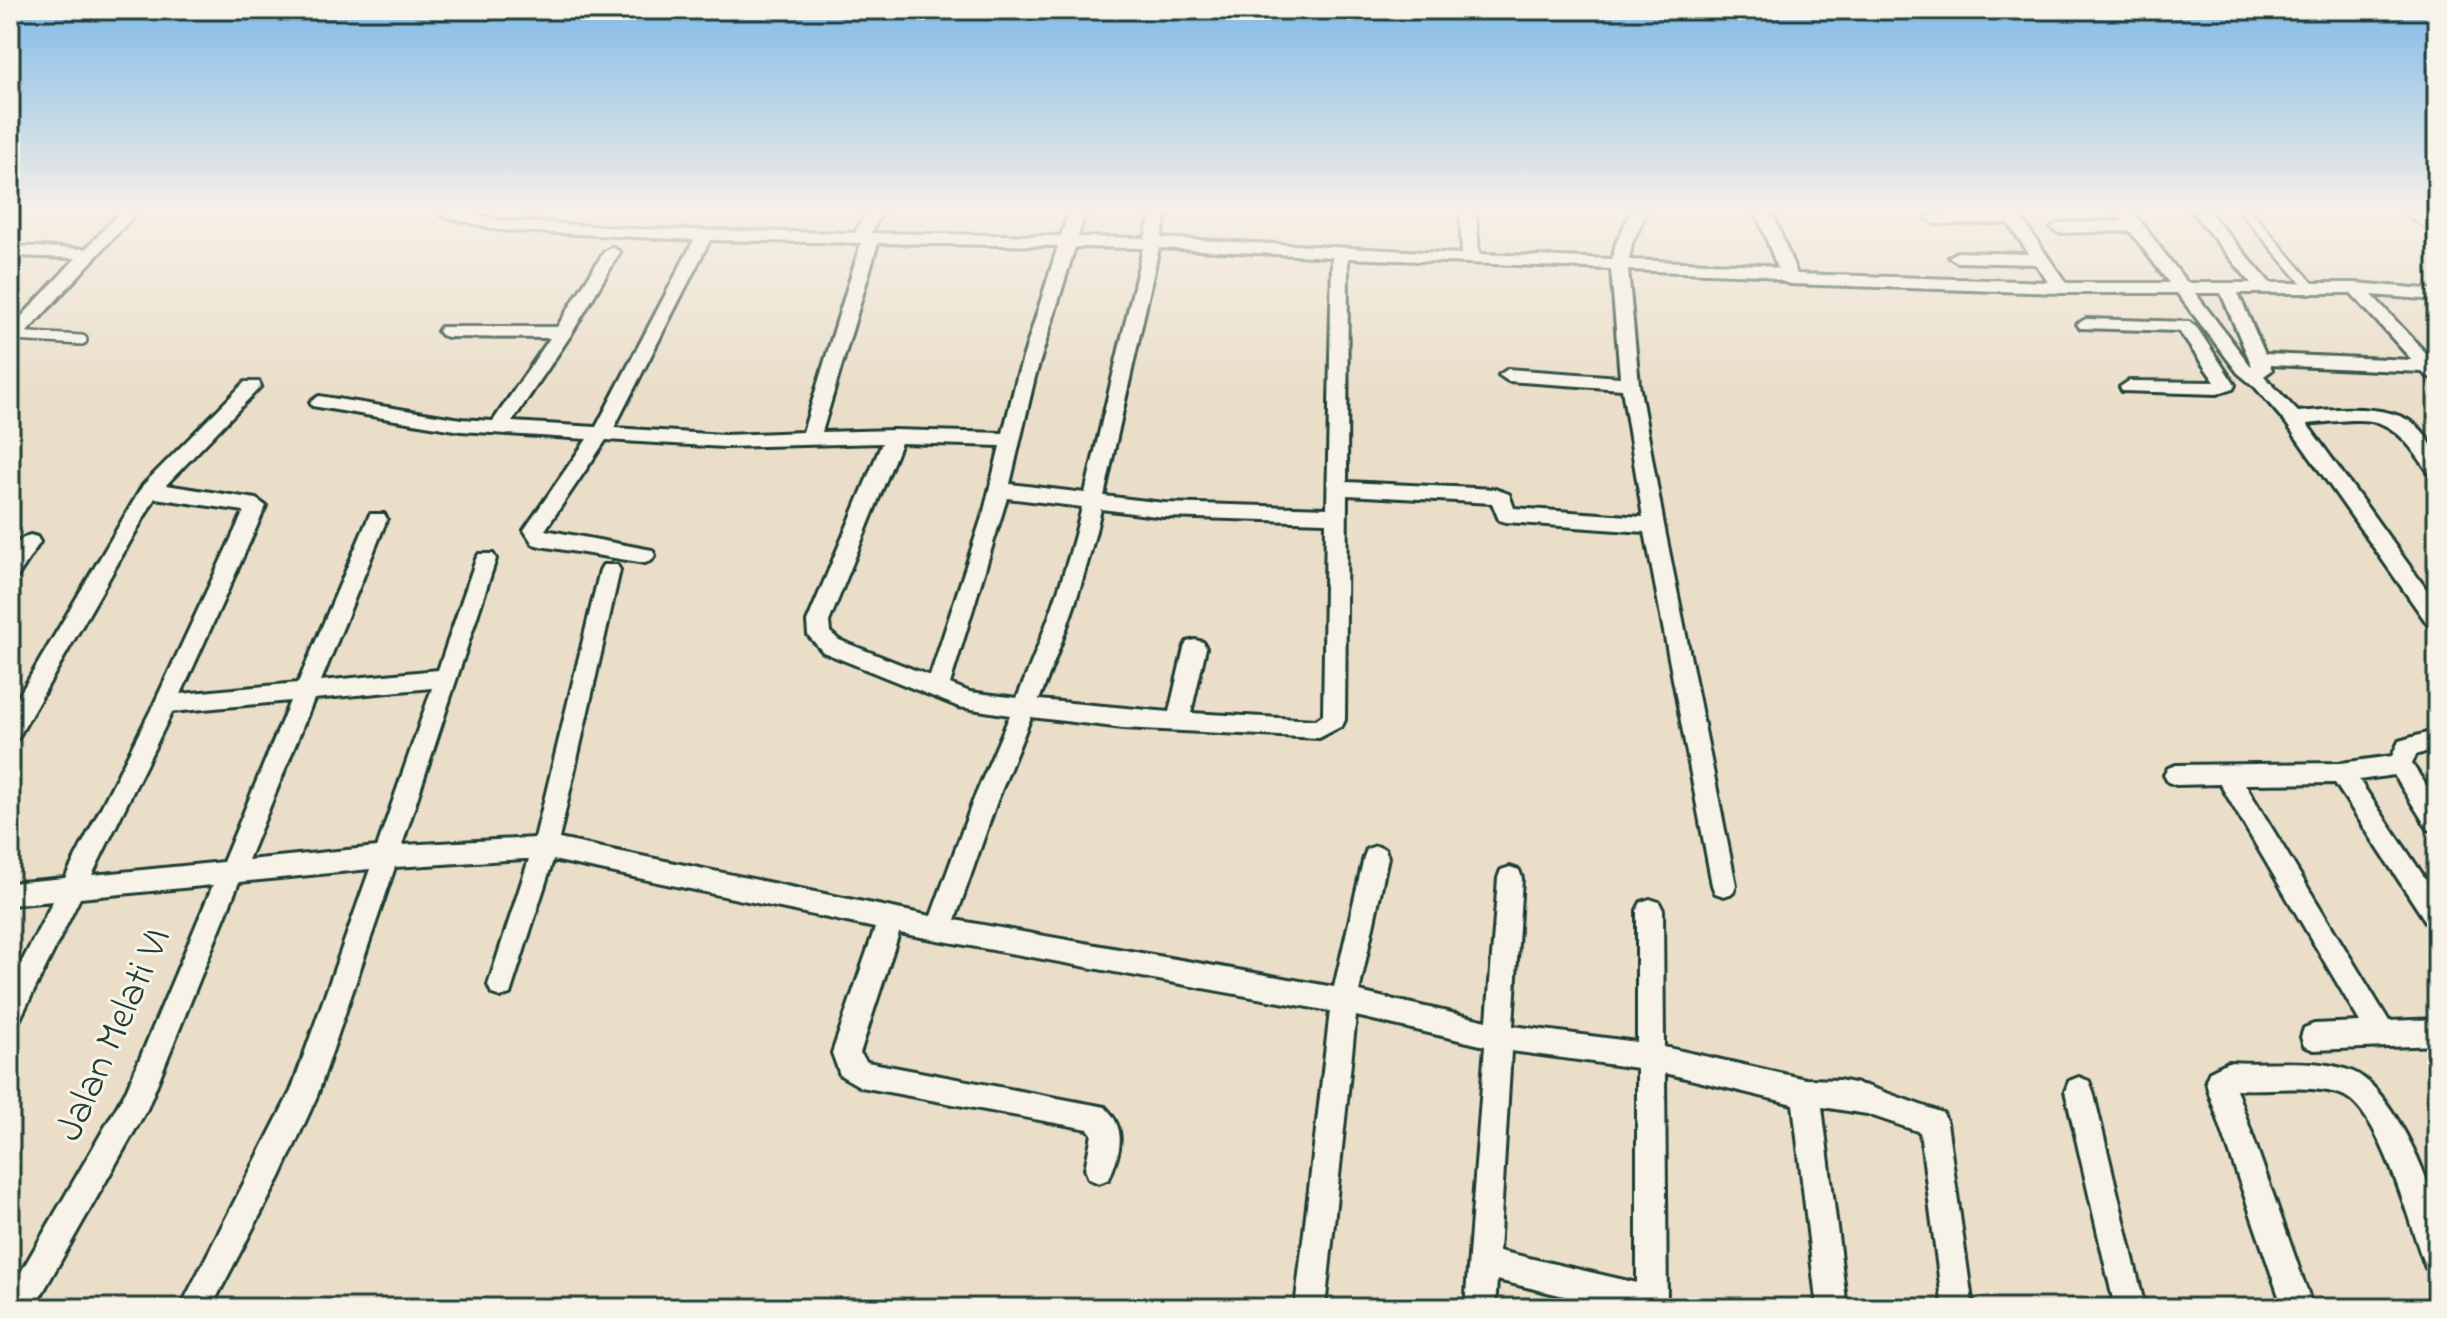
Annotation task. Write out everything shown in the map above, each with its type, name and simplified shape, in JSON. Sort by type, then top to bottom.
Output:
[{"type":"street","points":[[12,338],[72,274]]},
{"type":"street","points":[[498,427],[563,333],[599,274]]},
{"type":"street","points":[[645,555],[540,539],[535,535],[536,526],[603,431],[685,274]]},
{"type":"street","points":[[810,439],[856,274]]},
{"type":"street","points":[[937,688],[1000,490],[1039,331],[1059,274]]},
{"type":"street","points":[[940,926],[985,801],[1026,708],[1082,551],[1146,274]]},
{"type":"street","points":[[894,436],[818,622],[819,635],[831,646],[967,701],[1178,722],[1319,729],[1334,720],[1340,274]]},
{"type":"street","points":[[1620,274],[1630,384],[1654,525],[1724,885]]},
{"type":"street","points":[[1774,274],[1790,279],[2060,287],[2356,288],[2437,295]]},
{"type":"street","points":[[1788,274],[1790,279]]},
{"type":"street","points":[[2051,274],[2060,287]]},
{"type":"street","points":[[2172,274],[2206,321],[2251,364]]},
{"type":"street","points":[[2252,274],[2264,287]]},
{"type":"street","points":[[2227,288],[2251,364],[2262,383],[2293,419],[2437,620]]},
{"type":"street","points":[[2356,288],[2433,372]]},
{"type":"street","points":[[2206,321],[2239,322]]},
{"type":"street","points":[[2086,324],[2183,326],[2191,332],[2226,385],[2217,388],[2129,387]]},
{"type":"street","points":[[447,331],[563,333]]},
{"type":"street","points":[[2217,369],[2251,364],[2433,372]]},
{"type":"street","points":[[1508,375],[1630,384]]},
{"type":"street","points":[[10,731],[150,490],[252,386]]},
{"type":"street","points":[[319,402],[401,417],[498,427],[603,431],[724,441],[894,436],[1013,440]]},
{"type":"street","points":[[2293,419],[2367,415],[2386,417],[2411,432],[2437,469]]},
{"type":"street","points":[[1336,488],[1495,496],[1502,499],[1506,515],[1654,525]]},
{"type":"street","points":[[10,1012],[165,704],[256,506],[150,490]]},
{"type":"street","points":[[1000,490],[1164,510],[1336,515]]},
{"type":"street","name":"Jalan Melati VI","points":[[17,1308],[137,1099],[377,519]]},
{"type":"street","points":[[10,543],[30,542],[10,572]]},
{"type":"street","points":[[195,1308],[270,1167],[303,1096],[486,559]]},
{"type":"street","points":[[501,985],[545,848],[610,570]]},
{"type":"street","points":[[1178,722],[1195,648]]},
{"type":"street","points":[[165,704],[444,678]]},
{"type":"street","points":[[2400,765],[2407,748],[2413,743],[2437,739]]},
{"type":"street","points":[[2176,775],[2341,773],[2400,765]]},
{"type":"street","points":[[2400,765],[2437,822]]},
{"type":"street","points":[[2341,773],[2437,917]]},
{"type":"street","points":[[2227,775],[2382,1035]]},
{"type":"street","points":[[10,894],[384,857],[545,848],[638,863],[890,920],[940,926],[1344,1001],[1500,1037],[1653,1057],[1806,1093],[1839,1094],[1867,1100],[1933,1123],[1958,1308]]},
{"type":"street","points":[[1310,1308],[1344,1001],[1376,857]]},
{"type":"street","points":[[1480,1308],[1510,878]]},
{"type":"street","points":[[1484,1262],[1652,1305],[1650,910]]},
{"type":"street","points":[[890,920],[846,1053],[850,1066],[861,1074],[1095,1117],[1107,1129],[1099,1169]]},
{"type":"street","points":[[2314,1037],[2437,1032]]},
{"type":"street","points":[[2298,1308],[2222,1090],[2220,1080],[2228,1075],[2327,1079],[2352,1084],[2369,1095],[2384,1117],[2437,1257]]},
{"type":"street","points":[[2079,1091],[2130,1308]]},
{"type":"street","points":[[1806,1093],[1832,1308]]},
{"type":"lane","points":[[2299,274],[2312,289]]},
{"type":"lane","points":[[12,338],[82,340]]}]
